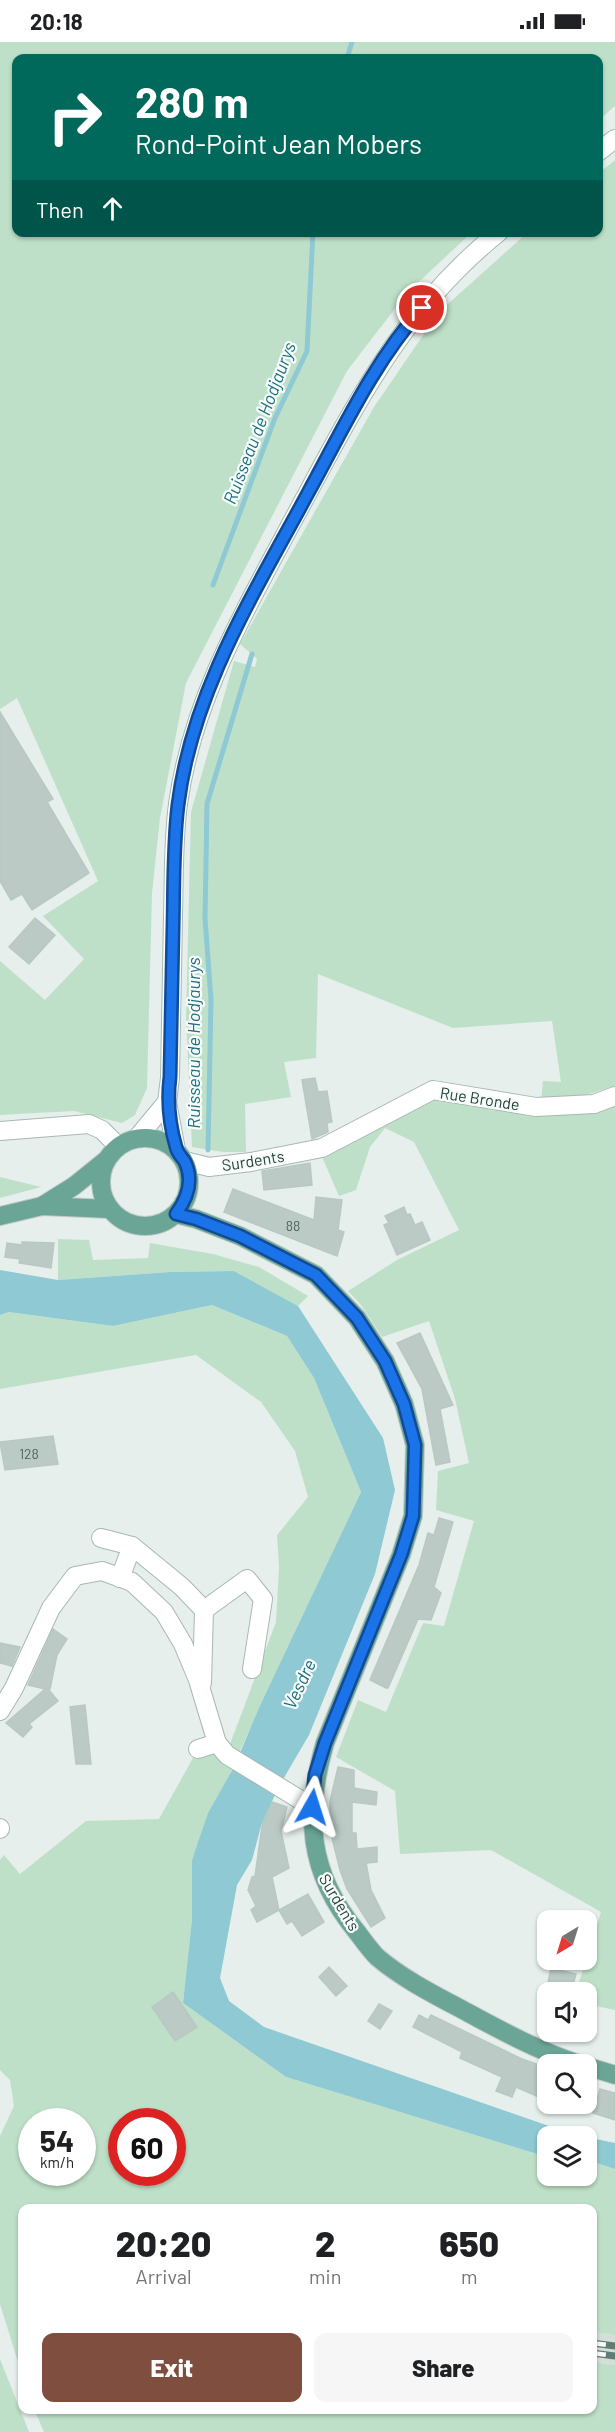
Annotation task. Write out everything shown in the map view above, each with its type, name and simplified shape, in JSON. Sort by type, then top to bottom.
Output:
[{"type":"main road","points":[[42,1206],[74,1186],[105,1161],[118,1146],[146,1136],[156,1139],[181,1156],[189,1175],[189,1189],[184,1203],[176,1214],[154,1226],[141,1226],[118,1218],[109,1209],[100,1186],[105,1161]]},
{"type":"main road","points":[[0,1216],[42,1206],[109,1209]]},
{"type":"main road","name":"Surdents","points":[[176,1214],[240,1236],[316,1275],[357,1318],[385,1361],[404,1404],[415,1445],[413,1516],[401,1555],[325,1743],[315,1775],[312,1834],[318,1866],[329,1891],[346,1919],[376,1956],[413,1983],[498,2030],[552,2054]]},
{"type":"main road","points":[[597,2069],[615,2075]]},
{"type":"street","points":[[603,148],[615,139]]},
{"type":"street","points":[[181,1156],[167,1102],[170,1077],[174,849],[178,804],[192,738],[202,705],[230,637],[370,379],[410,322],[448,279],[494,237]]},
{"type":"street","name":"Rue Bronde","points":[[322,1148],[433,1090],[536,1107],[594,1104],[615,1096]]},
{"type":"street","points":[[137,1138],[167,1102]]},
{"type":"street","points":[[0,1131],[89,1124],[102,1130],[118,1146]]},
{"type":"street","name":"Surdents","points":[[181,1156],[208,1167],[252,1162],[322,1148]]},
{"type":"street","points":[[101,1538],[132,1546],[182,1587],[204,1610],[202,1694]]},
{"type":"street","points":[[120,1578],[132,1546]]},
{"type":"street","points":[[0,1711],[14,1688],[51,1608],[75,1576],[102,1571],[132,1582],[164,1612],[183,1644],[217,1743],[226,1755],[312,1807]]},
{"type":"street","points":[[204,1610],[247,1579],[263,1599],[252,1669]]},
{"type":"street","points":[[198,1749],[217,1743]]},
{"type":"shaded area","points":[[597,2333],[615,2335],[615,2365],[597,2363]]},
{"type":"green space","points":[[0,42],[615,42],[615,106],[603,116],[603,54],[12,54],[12,237],[467,237],[407,293],[347,371],[186,683],[160,818],[152,893],[147,1088],[135,1115],[122,1123],[74,1111],[0,1115],[0,961],[45,1000],[84,959],[43,916],[98,881],[17,698],[0,709]]},
{"type":"green space","points":[[615,160],[615,1086],[572,1099],[541,1102],[543,1081],[561,1082],[552,1021],[453,1028],[318,974],[316,1058],[284,1062],[291,1097],[245,1104],[246,1152],[223,1152],[192,1147],[186,1017],[191,812],[234,661],[255,667],[257,659],[240,644],[374,407],[439,312],[523,237],[603,237],[603,170]]},
{"type":"green space","points":[[432,1094],[526,1114],[604,1106],[615,1101],[615,2010],[597,2006],[597,1982],[579,1982],[583,1970],[597,1970],[597,1925],[601,1912],[491,1850],[400,1854],[395,1791],[336,1757],[358,1700],[386,1712],[423,1623],[444,1626],[474,1521],[436,1510],[438,1471],[469,1463],[455,1399],[429,1321],[382,1337],[361,1305],[348,1291],[397,1260],[459,1230],[414,1142],[385,1128],[370,1147],[356,1190],[339,1196],[320,1152]]},
{"type":"green space","points":[[0,1177],[41,1187],[0,1198]]},
{"type":"green space","points":[[58,1239],[89,1240],[93,1260],[148,1258],[150,1243],[213,1254],[259,1267],[308,1296],[298,1306],[234,1271],[170,1272],[58,1280]]},
{"type":"green space","points":[[212,1305],[287,1336],[314,1378],[361,1492],[237,1757],[230,1744],[276,1622],[279,1567],[277,1535],[308,1497],[295,1451],[261,1402],[196,1355],[0,1389],[0,1315],[9,1312],[113,1326]]},
{"type":"green space","points":[[198,1749],[235,1763],[192,1860],[192,1919],[183,2003],[286,2077],[537,2154],[537,2186],[597,2186],[597,2163],[615,2169],[615,2335],[597,2333],[597,2204],[18,2204],[18,2362],[0,2304],[0,2136],[14,2106],[10,2080],[0,2070],[0,1860],[4,1855],[20,1874],[86,1821],[159,1819]]},
{"type":"green space","points":[[0,2359],[18,2404],[18,2414],[22,2414],[29,2432],[0,2432]]},
{"type":"green space","points":[[597,2363],[615,2365],[615,2432],[44,2432],[36,2414],[597,2414]]},
{"type":"water","name":"Vesdre","points":[[0,1270],[58,1280],[170,1272],[234,1271],[298,1306],[383,1438],[395,1490],[375,1574],[309,1735],[278,1788],[261,1826],[252,1860],[237,1885],[220,1978],[229,2001],[264,2027],[549,2126],[537,2126],[537,2154],[286,2077],[183,2003],[192,1919],[192,1860],[208,1813],[234,1767],[259,1708],[361,1492],[314,1378],[287,1336],[212,1305],[113,1326],[9,1312],[0,1315]]},
{"type":"water","points":[[597,2139],[615,2143],[615,2169],[597,2163]]},
{"type":"building","points":[[0,712],[53,799],[47,802],[89,873],[32,910],[22,894],[11,900],[0,881]]},
{"type":"building","points":[[35,918],[55,935],[29,964],[9,947]]},
{"type":"building","points":[[315,1078],[318,1092],[327,1091],[332,1122],[327,1123],[328,1132],[312,1139],[302,1080]]},
{"type":"building","points":[[310,1163],[312,1185],[264,1190],[262,1171]]},
{"type":"building","points":[[233,1189],[314,1220],[316,1197],[342,1200],[338,1230],[344,1232],[337,1256],[224,1212]]},
{"type":"building","points":[[404,1207],[415,1225],[422,1222],[430,1240],[397,1255],[384,1225],[389,1223],[385,1216]]},
{"type":"building","points":[[22,1242],[54,1243],[51,1268],[19,1263],[20,1259],[5,1257],[7,1243],[22,1245]]},
{"type":"building","points":[[420,1333],[453,1405],[440,1409],[450,1462],[436,1465],[422,1389],[397,1343]]},
{"type":"building","points":[[53,1436],[58,1464],[5,1470],[0,1442]]},
{"type":"building","points":[[439,1518],[453,1522],[434,1587],[441,1593],[431,1620],[418,1619],[388,1688],[386,1688],[370,1680],[419,1565],[428,1533],[434,1535]]},
{"type":"building","points":[[53,1629],[67,1639],[57,1655],[50,1689],[48,1689],[58,1701],[29,1724],[32,1727],[23,1737],[6,1723],[45,1689],[28,1685]]},
{"type":"building","points":[[0,1643],[20,1647],[12,1666],[0,1663]]},
{"type":"building","points":[[85,1705],[91,1764],[76,1764],[70,1707]]},
{"type":"building","points":[[338,1767],[354,1770],[354,1788],[377,1792],[376,1805],[352,1802],[352,1833],[356,1833],[357,1849],[377,1847],[377,1862],[366,1863],[371,1890],[385,1918],[371,1927],[347,1889],[330,1830],[330,1801]]},
{"type":"building","points":[[272,1802],[287,1807],[281,1831],[289,1868],[272,1877],[279,1910],[257,1922],[251,1910],[256,1906],[248,1890],[252,1877],[255,1876],[262,1826]]},
{"type":"building","points":[[308,1894],[324,1922],[302,1936],[292,1921],[287,1924],[279,1910]]},
{"type":"building","points":[[329,1967],[347,1986],[336,1996],[319,1977]]},
{"type":"building","points":[[551,1970],[576,1974],[574,1982],[548,1982]]},
{"type":"building","points":[[173,1992],[197,2027],[175,2041],[152,2007]]},
{"type":"building","points":[[379,2004],[392,2011],[380,2029],[368,2021]]},
{"type":"building","points":[[419,2015],[428,2020],[431,2015],[537,2064],[537,2096],[516,2087],[512,2097],[496,2091],[502,2077],[460,2058],[462,2052],[413,2027]]},
{"type":"building","points":[[600,2089],[615,2093],[615,2120],[596,2114]]},
{"type":"waterway","name":"Ruisseau de Hodjaurys","points":[[348,54],[352,42]]},
{"type":"waterway","name":"Ruisseau de Hodjaurys","points":[[213,585],[275,418],[307,351],[313,237]]},
{"type":"waterway","name":"Ruisseau de Hodjaurys","points":[[208,1150],[211,1000],[205,918],[207,804],[252,654]]},
{"type":"railway","points":[[597,2344],[615,2346]]},
{"type":"railway","points":[[597,2354],[615,2356]]},
{"type":"route","points":[[312,1807],[315,1775],[325,1743],[401,1555],[413,1516],[415,1445],[404,1404],[385,1361],[357,1318],[316,1275],[240,1236],[176,1214],[184,1203],[189,1189],[189,1175],[185,1161],[176,1150],[167,1102],[170,1077],[174,849],[178,804],[192,738],[202,705],[230,637],[370,379],[422,308]]}]
